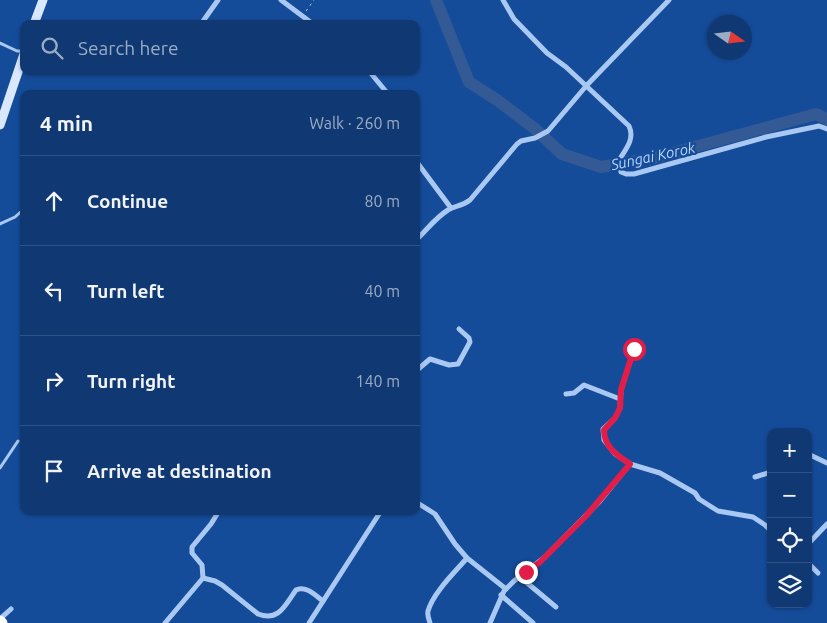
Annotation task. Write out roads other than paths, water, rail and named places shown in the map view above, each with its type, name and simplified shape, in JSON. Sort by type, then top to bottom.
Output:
[{"type":"street","points":[[36,20],[43,0]]},
{"type":"street","points":[[204,20],[218,0]]},
{"type":"street","points":[[281,0],[308,20]]},
{"type":"street","points":[[503,0],[514,19],[547,53],[566,67],[629,126],[632,132],[631,140],[619,160],[621,172],[626,174],[634,174],[725,147],[786,132],[819,126],[827,129]]},
{"type":"street","points":[[420,236],[438,217],[451,208],[460,207],[470,200],[504,157],[517,144],[548,131],[587,86],[669,0]]},
{"type":"street","points":[[0,125],[20,65]]},
{"type":"street","points":[[373,75],[385,90]]},
{"type":"street","points":[[420,166],[451,208]]},
{"type":"street","points":[[420,368],[430,359],[449,365],[458,364],[470,342],[469,338],[460,329]]},
{"type":"street","points":[[634,349],[621,390],[620,408],[615,418],[604,427],[604,440],[614,454],[630,464],[660,473],[695,493],[699,499],[718,510],[754,517],[767,527]]},
{"type":"street","points":[[566,394],[574,393],[584,385],[620,399]]},
{"type":"street","points":[[812,456],[827,463]]},
{"type":"street","points":[[490,623],[496,612],[501,595],[506,589],[539,563],[586,516],[630,464]]},
{"type":"street","points":[[755,477],[768,473]]},
{"type":"street","points":[[420,505],[435,514],[467,558],[506,589]]},
{"type":"street","points":[[166,623],[203,578],[202,565],[192,553],[192,547],[217,515]]},
{"type":"street","points":[[309,623],[378,515]]},
{"type":"street","points":[[812,540],[827,524]]},
{"type":"street","points":[[430,623],[428,610],[432,602],[445,583],[467,558]]},
{"type":"street","points":[[812,567],[818,573]]},
{"type":"street","points":[[520,577],[556,607]]},
{"type":"street","points":[[203,578],[215,581],[258,614],[265,617],[280,612],[299,588],[305,589],[323,601]]},
{"type":"street","points":[[501,595],[533,623]]},
{"type":"street","points":[[1,621],[11,609]]},
{"type":"lane","points":[[0,43],[20,52]]},
{"type":"lane","points":[[0,224],[9,221],[20,212]]},
{"type":"lane","points":[[0,468],[18,441]]},
{"type":"waterway","name":"Sungai Korok","points":[[436,0],[469,82],[534,128],[562,154],[601,167],[658,157],[816,114],[827,119]]}]
